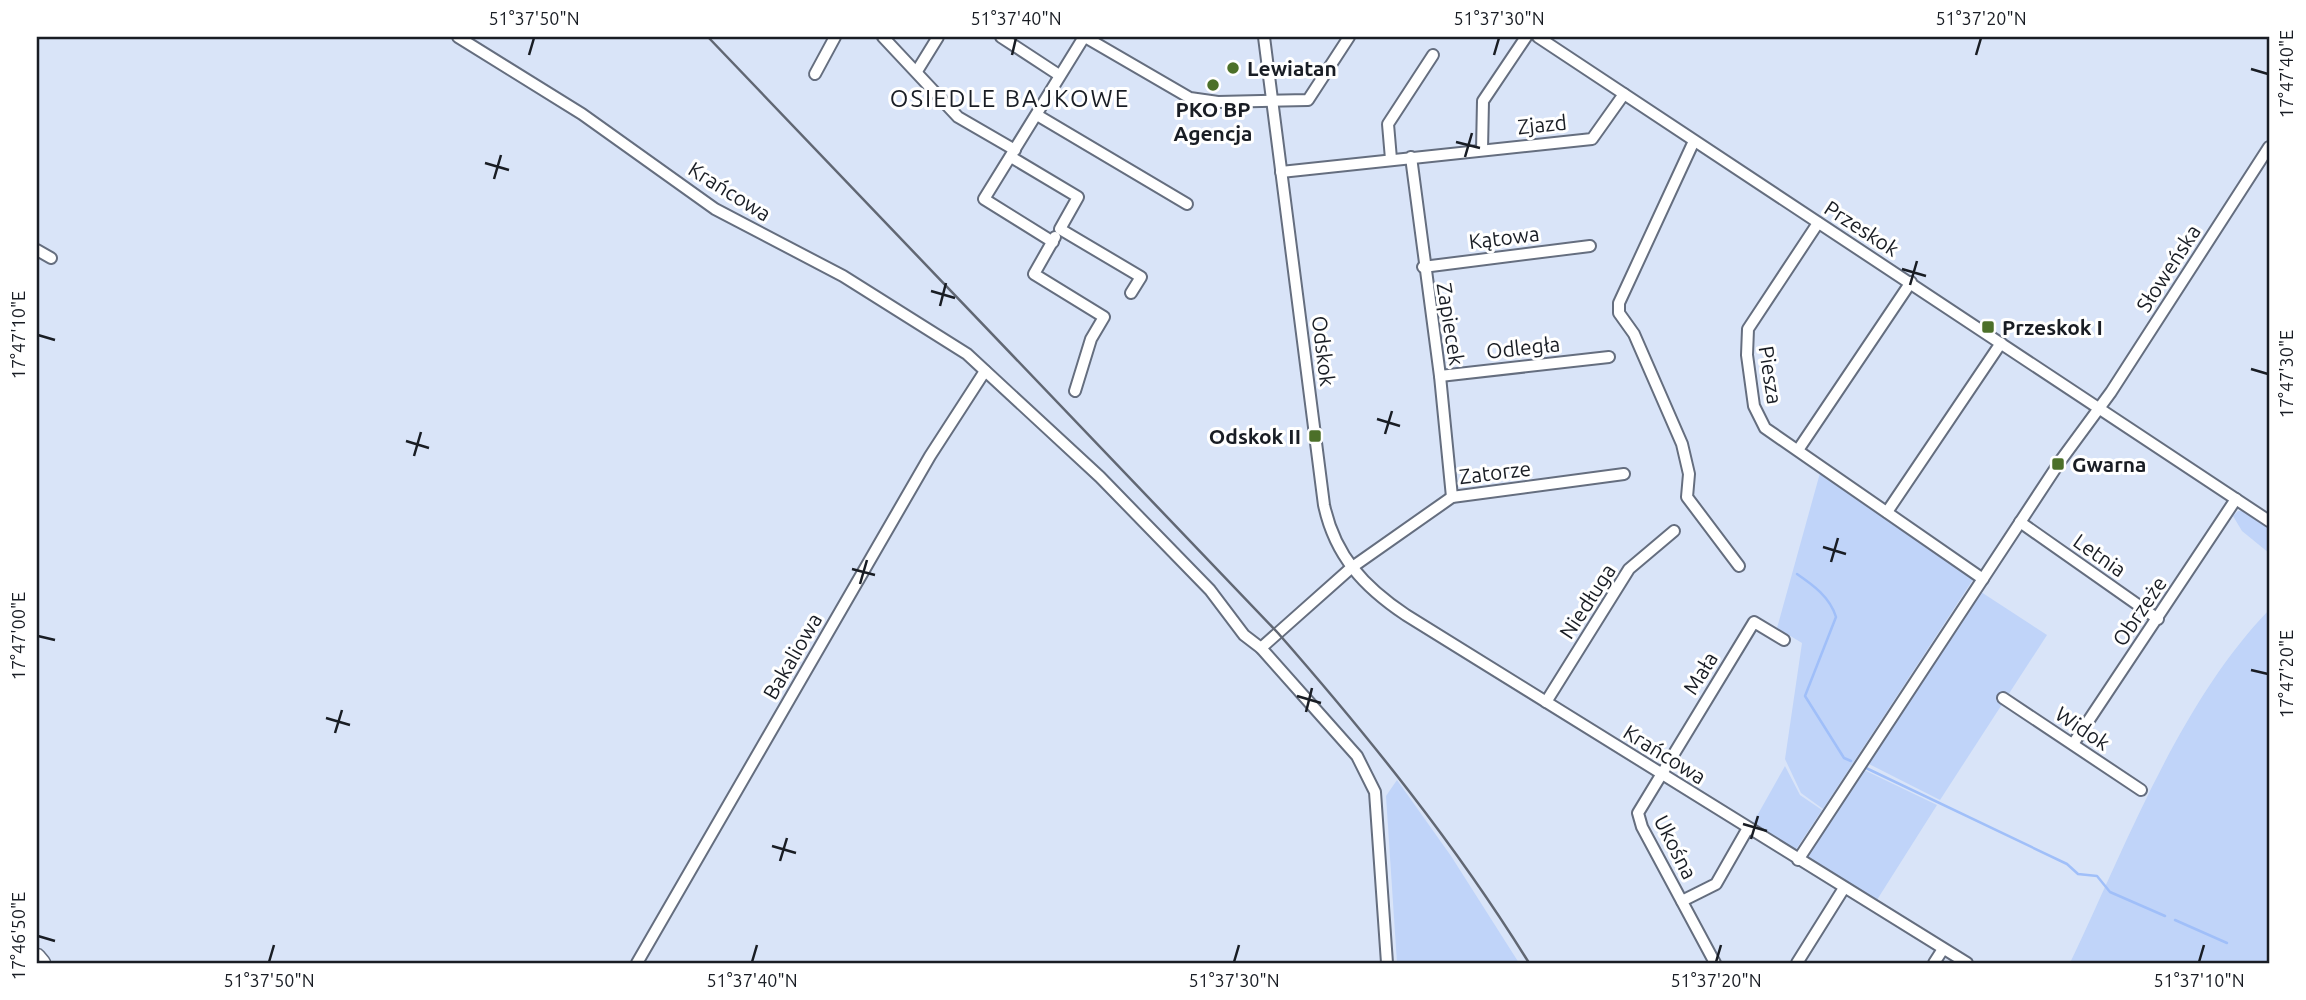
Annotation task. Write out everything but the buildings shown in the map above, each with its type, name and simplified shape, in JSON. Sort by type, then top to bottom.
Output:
[{"type":"main road","points":[[37,957],[42,963]]},
{"type":"street","name":"Krańcowa","points":[[458,37],[582,114],[715,209],[843,276],[967,354],[1100,477],[1210,590],[1244,635],[1261,648],[1357,756],[1375,792],[1387,963]]},
{"type":"street","points":[[815,74],[835,37]]},
{"type":"street","points":[[883,37],[958,117],[1078,197],[1034,274],[1104,317],[1091,339],[1075,391]]},
{"type":"street","points":[[917,71],[938,37]]},
{"type":"street","points":[[1001,37],[1059,75]]},
{"type":"street","points":[[1053,242],[984,199],[1084,37],[1190,98],[1218,102],[1308,100],[1349,37]]},
{"type":"street","name":"Odskok","points":[[1264,37],[1324,505],[1332,535],[1351,568]]},
{"type":"street","points":[[1482,150],[1483,101],[1527,37]]},
{"type":"street","name":"Przeskok","points":[[1538,37],[2269,520]]},
{"type":"street","points":[[1391,159],[1388,124],[1433,55]]},
{"type":"street","name":"Zjazd","points":[[1282,172],[1592,139],[1624,94]]},
{"type":"street","points":[[1037,115],[1187,204]]},
{"type":"street","points":[[1694,141],[1619,303],[1619,313],[1634,334],[1682,444],[1689,474],[1687,497],[1740,566]]},
{"type":"street","name":"Słoweńska","points":[[2098,408],[2269,147]]},
{"type":"street","name":"Zapiecek","points":[[1411,157],[1423,267],[1440,376],[1451,497]]},
{"type":"street","name":"Piesza","points":[[1818,223],[1753,320],[1746,338],[1759,418],[1765,428],[1983,579]]},
{"type":"street","points":[[1060,229],[1141,277],[1132,293]]},
{"type":"street","name":"Kątowa","points":[[1423,267],[1590,246]]},
{"type":"street","points":[[37,250],[51,258]]},
{"type":"street","points":[[1798,450],[1911,282]]},
{"type":"street","points":[[1887,512],[2001,343]]},
{"type":"street","name":"Odległa","points":[[1440,376],[1609,357]]},
{"type":"street","name":"Bakaliowa","points":[[637,963],[930,456],[985,371]]},
{"type":"street","points":[[1798,860],[2098,408]]},
{"type":"street","name":"Zatorze","points":[[1351,568],[1451,497],[1625,474]]},
{"type":"street","name":"Obrzeże","points":[[2073,744],[2236,499]]},
{"type":"street","name":"Letnia","points":[[2020,523],[2158,619]]},
{"type":"street","name":"Niedługa","points":[[1546,702],[1629,569],[1674,531]]},
{"type":"street","name":"Krańcowa","points":[[1351,568],[1376,594],[1391,605],[1967,963]]},
{"type":"street","points":[[1261,648],[1351,568]]},
{"type":"street","name":"Mała","points":[[1660,773],[1754,622],[1784,640]]},
{"type":"street","name":"Widok","points":[[2003,698],[2141,790]]},
{"type":"street","name":"Ukośna","points":[[1660,773],[1640,807],[1639,820],[1716,963]]},
{"type":"street","name":"Ukośna","points":[[1682,901],[1716,884],[1748,828]]},
{"type":"street","points":[[1797,963],[1844,888]]},
{"type":"street","points":[[1934,963],[1943,949]]},
{"type":"shaded area","points":[[1820,473],[1974,578],[1823,809],[1801,793],[1785,759],[1802,643],[1777,628]]},
{"type":"shaded area","points":[[2238,511],[2243,511],[2269,528],[2269,553],[2242,531],[2233,516]]},
{"type":"shaded area","points":[[1978,590],[2047,635],[1940,800],[1865,762]]},
{"type":"shaded area","points":[[2269,610],[2269,963],[2070,963],[2133,825],[2181,732],[2237,647]]},
{"type":"shaded area","points":[[1785,766],[1800,795],[1822,810],[1795,851],[1753,823]]},
{"type":"shaded area","points":[[1860,768],[1937,805],[1875,903],[1803,856]]},
{"type":"shaded area","points":[[1397,780],[1451,856],[1519,963],[1397,963],[1386,796]]},
{"type":"waterway","points":[[1797,574],[1825,598],[1836,617],[1805,696],[1844,758],[1851,761]]},
{"type":"waterway","points":[[1866,768],[2067,864],[2078,874],[2097,876],[2110,892],[2165,916]]},
{"type":"waterway","points":[[2175,920],[2227,943]]},
{"type":"railway","points":[[708,37],[1278,633],[1410,793],[1472,876],[1529,963]]},
{"type":"place","name":"Lewiatan","points":[[1233,68]]},
{"type":"place","name":"PKO BP Agencja","points":[[1213,85]]},
{"type":"place","name":"Przeskok I","points":[[1988,327]]},
{"type":"place","name":"Odskok II","points":[[1315,436]]},
{"type":"place","name":"Gwarna","points":[[2058,464]]},
{"type":"district","name":"OSIEDLE BAJKOWE","points":[[1010,98]]}]
